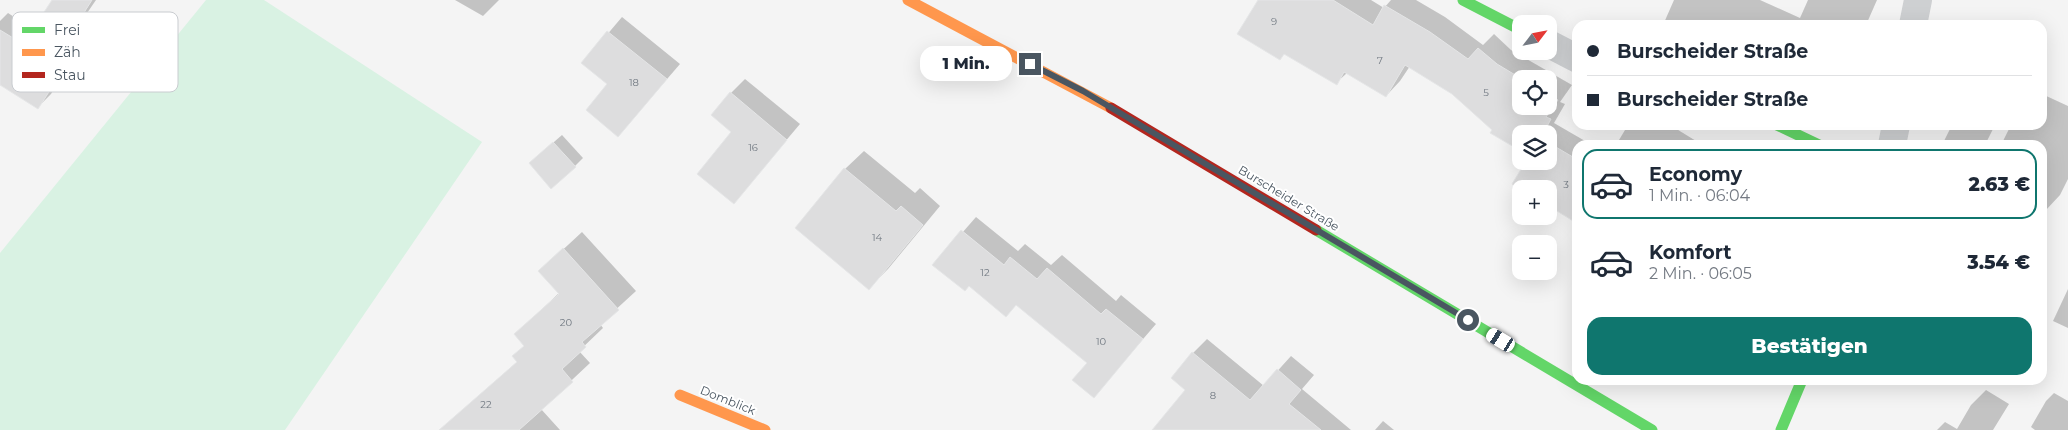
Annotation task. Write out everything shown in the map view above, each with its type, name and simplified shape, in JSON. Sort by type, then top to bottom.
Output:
[{"type":"main road","name":"Burscheider Straße","points":[[908,0],[1083,91],[1572,382]]},
{"type":"main road","points":[[1463,0],[1512,25]]},
{"type":"main road","points":[[1788,130],[1808,140]]},
{"type":"main road","name":"Burscheider Straße","points":[[1576,385],[1652,430]]},
{"type":"main road","points":[[1781,430],[1800,385]]},
{"type":"main road","name":"Domblick","points":[[680,395],[765,430]]},
{"type":"street","points":[[1915,20],[1918,0]]},
{"type":"street","points":[[1558,49],[1572,56]]},
{"type":"green space","points":[[206,0],[264,0],[482,142],[285,430],[0,430],[0,253],[131,92],[178,92],[178,34]]},
{"type":"building","points":[[52,0],[92,0],[84,12],[44,12]]},
{"type":"building","points":[[1258,0],[1333,0],[1373,25],[1384,5],[1430,32],[1468,59],[1478,48],[1497,64],[1512,73],[1512,115],[1547,115],[1546,117],[1551,119],[1548,125],[1512,125],[1512,146],[1490,133],[1492,130],[1452,94],[1405,65],[1386,97],[1344,72],[1337,85],[1284,54],[1280,60],[1237,34]]},
{"type":"building","points":[[0,30],[12,37],[12,92],[49,92],[38,109],[0,85]]},
{"type":"building","points":[[607,31],[667,79],[618,137],[586,110],[607,84],[581,63]]},
{"type":"building","points":[[730,92],[787,140],[734,204],[697,174],[731,132],[711,115]]},
{"type":"building","points":[[553,142],[576,167],[551,189],[529,163]]},
{"type":"building","points":[[1557,148],[1572,156],[1572,220],[1557,211],[1557,180],[1514,180],[1521,170],[1557,170]]},
{"type":"building","points":[[844,168],[896,211],[901,206],[923,225],[869,290],[795,228]]},
{"type":"building","points":[[961,230],[1004,265],[1010,257],[1037,279],[1047,268],[1101,314],[1106,309],[1143,339],[1094,398],[1072,380],[1087,363],[1016,305],[1006,317],[969,286],[965,291],[932,265]]},
{"type":"building","points":[[563,248],[619,310],[582,342],[586,347],[562,369],[573,382],[519,430],[439,430],[517,362],[512,356],[524,346],[514,334],[559,294],[538,271]]},
{"type":"building","points":[[1192,352],[1250,400],[1277,369],[1301,390],[1289,404],[1321,430],[1152,430],[1185,390],[1171,378]]},
{"type":"traffic: fast","points":[[1463,0],[1512,25]]},
{"type":"traffic: fast","points":[[1788,130],[1808,140]]},
{"type":"traffic: fast","points":[[1316,230],[1572,382]]},
{"type":"traffic: fast","points":[[1576,385],[1652,430]]},
{"type":"traffic: fast","points":[[1781,430],[1800,385]]},
{"type":"traffic: slow","points":[[908,0],[1111,108]]},
{"type":"traffic: slow","points":[[680,395],[765,430]]},
{"type":"traffic: jam","points":[[1111,108],[1316,230]]},
{"type":"route","points":[[1030,64],[1083,91],[1468,320]]}]
